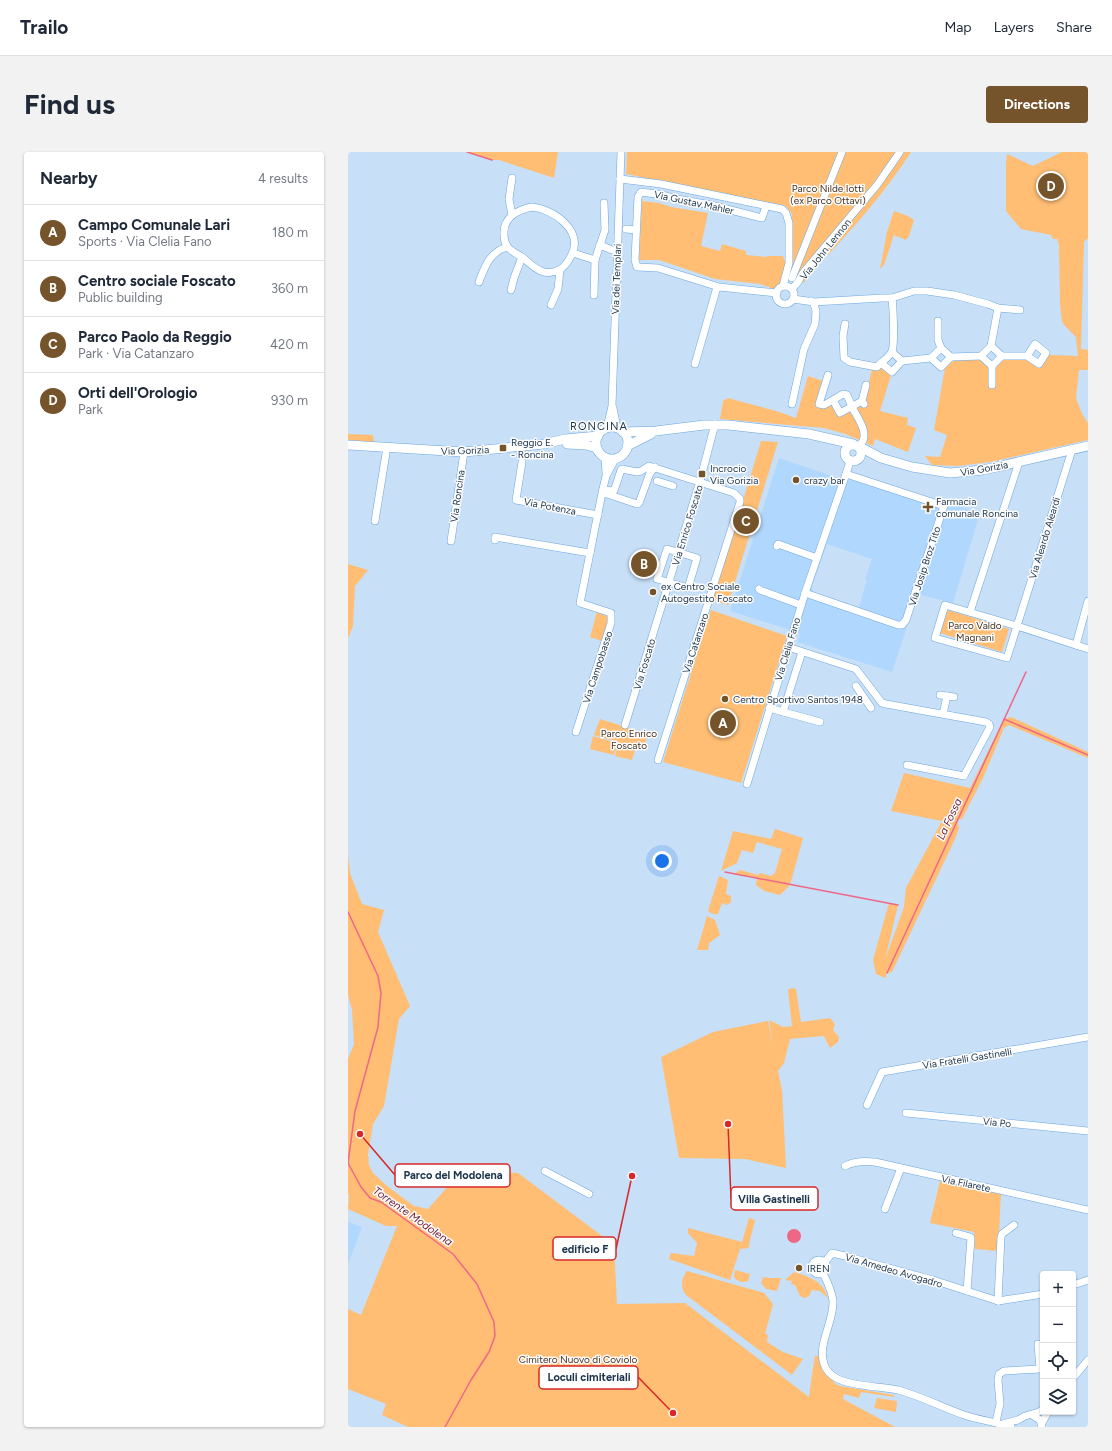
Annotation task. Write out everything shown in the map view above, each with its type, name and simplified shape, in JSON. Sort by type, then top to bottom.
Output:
[{"type":"main road","name":"Via Gorizia","points":[[656,431],[716,424],[796,432],[829,438],[858,446],[881,458],[912,467],[950,473],[983,470],[1088,446]]},
{"type":"main road","points":[[620,430],[627,439],[627,446],[621,456],[615,459],[601,455],[597,448],[596,442],[598,436],[607,428],[620,430],[656,431]]},
{"type":"main road","points":[[627,446],[634,441],[656,431]]},
{"type":"main road","points":[[544,444],[565,439],[598,436]]},
{"type":"main road","points":[[829,438],[840,445],[851,458]]},
{"type":"main road","points":[[544,444],[576,444],[597,448]]},
{"type":"main road","name":"Via Gorizia","points":[[348,445],[464,452],[544,444]]},
{"type":"main road","points":[[858,446],[862,454],[851,458],[847,447],[858,446]]},
{"type":"main road","name":"Via Gorizia","points":[[851,458],[881,458]]},
{"type":"street","name":"Via dei Templari","points":[[612,406],[621,152]]},
{"type":"street","points":[[792,278],[842,152]]},
{"type":"street","name":"Via John Lennon","points":[[792,289],[803,273],[873,190],[900,152]]},
{"type":"street","points":[[512,178],[509,199],[512,215]]},
{"type":"street","name":"Via John Lennon","points":[[620,179],[661,184],[782,209],[786,212],[789,222],[789,264],[783,286]]},
{"type":"street","name":"Via Gustav Mahler","points":[[766,206],[766,217],[762,218],[711,205],[677,200],[662,195],[641,192],[638,197],[635,260],[637,267],[658,268],[664,274],[717,287],[752,294],[777,293]]},
{"type":"street","points":[[594,296],[595,260],[605,230],[604,203]]},
{"type":"street","points":[[532,207],[543,210],[557,217],[566,225],[574,240],[573,253],[567,264],[560,270],[553,272],[539,271],[507,246],[504,236],[505,224],[512,215],[525,208],[532,207]]},
{"type":"street","points":[[626,229],[636,230]]},
{"type":"street","points":[[479,282],[491,257],[500,249],[507,246]]},
{"type":"street","points":[[600,246],[612,250],[618,250]]},
{"type":"street","points":[[573,253],[595,260]]},
{"type":"street","points":[[511,290],[522,257]]},
{"type":"street","points":[[552,305],[558,289],[560,270]]},
{"type":"street","points":[[783,286],[788,286],[792,289],[794,294],[789,303],[782,303],[778,299],[777,293],[783,286]]},
{"type":"street","points":[[696,364],[717,287]]},
{"type":"street","points":[[793,298],[811,301],[892,298],[914,291],[927,291],[954,295],[998,308],[1020,310]]},
{"type":"street","points":[[845,324],[843,336],[844,358],[850,362],[878,367],[892,352],[892,298]]},
{"type":"street","points":[[792,404],[804,350],[815,324],[816,311],[814,304],[811,301]]},
{"type":"street","points":[[931,358],[941,367],[951,357],[981,356],[992,346],[998,308]]},
{"type":"street","points":[[938,321],[938,340],[941,348],[951,357]]},
{"type":"street","points":[[992,346],[1002,356],[1027,356]]},
{"type":"street","points":[[881,363],[892,372],[902,361],[931,358],[941,348]]},
{"type":"street","points":[[892,352],[902,361]]},
{"type":"street","points":[[981,356],[992,366]]},
{"type":"street","points":[[992,385],[992,366],[1002,356]]},
{"type":"street","points":[[828,376],[819,404],[824,405],[843,394],[847,395],[864,432],[864,440],[858,446]]},
{"type":"street","points":[[833,400],[840,413],[863,403],[866,385]]},
{"type":"street","points":[[607,428],[612,406]]},
{"type":"street","points":[[612,406],[620,430]]},
{"type":"street","name":"Via Enrico Foscato","points":[[663,602],[716,424]]},
{"type":"street","points":[[375,521],[387,447]]},
{"type":"street","name":"Via Aleardo Aleardi","points":[[1017,626],[945,605],[935,638],[1007,658],[1017,626],[1072,450]]},
{"type":"street","name":"Via Roncina","points":[[451,541],[464,452]]},
{"type":"street","name":"Via Campobasso","points":[[605,457],[606,476]]},
{"type":"street","name":"Via Clelia Fano","points":[[746,784],[801,605],[851,458]]},
{"type":"street","name":"Via Campobasso","points":[[576,732],[612,623],[611,613],[580,603],[602,491],[606,476],[615,459]]},
{"type":"street","name":"Via Potenza","points":[[522,462],[516,500],[598,515]]},
{"type":"street","points":[[970,612],[1019,462]]},
{"type":"street","points":[[614,494],[620,470],[622,469],[637,472],[641,471],[647,466],[655,467],[700,481]]},
{"type":"street","points":[[602,491],[614,494],[637,504],[650,473],[655,467]]},
{"type":"street","points":[[657,481],[670,485],[671,472]]},
{"type":"street","name":"Via Josip Broz Tito","points":[[805,594],[898,625],[902,625],[906,620],[944,506],[846,474]]},
{"type":"street","name":"Via Catanzaro","points":[[658,760],[740,502],[738,495],[700,481]]},
{"type":"street","points":[[495,540],[495,538],[590,553]]},
{"type":"street","points":[[777,546],[778,544],[817,558]]},
{"type":"street","points":[[667,549],[678,553],[697,558],[688,588],[657,579],[667,549]]},
{"type":"street","name":"Via Clelia Fano","points":[[759,589],[801,605]]},
{"type":"street","points":[[1076,645],[1088,601]]},
{"type":"street","name":"Via Foscato","points":[[625,725],[663,602]]},
{"type":"street","points":[[1017,626],[1088,649]]},
{"type":"street","points":[[788,648],[856,669],[882,703],[986,722],[989,724],[990,727],[964,776],[907,765]]},
{"type":"street","points":[[783,712],[802,652]]},
{"type":"street","points":[[856,686],[871,708]]},
{"type":"street","points":[[863,695],[871,688]]},
{"type":"street","points":[[943,714],[947,696]]},
{"type":"street","points":[[769,708],[820,722]]},
{"type":"street","name":"Via Fratelli Gastinelli","points":[[867,1105],[882,1072],[1088,1038]]},
{"type":"street","name":"Via Po","points":[[906,1113],[1088,1132]]},
{"type":"street","name":"Via Filarete","points":[[845,1166],[853,1162],[867,1161],[1088,1210]]},
{"type":"street","points":[[885,1209],[901,1168]]},
{"type":"street","points":[[544,1171],[589,1194]]},
{"type":"street","points":[[998,1301],[1000,1237],[1014,1225]]},
{"type":"street","points":[[956,1233],[970,1236],[971,1238],[967,1291]]},
{"type":"street","name":"Via Amedeo Avogadro","points":[[825,1262],[832,1253],[998,1301],[1040,1294]]},
{"type":"street","points":[[822,1260],[825,1262],[826,1269],[823,1273],[815,1273],[812,1266],[813,1262],[822,1260]]},
{"type":"street","points":[[823,1273],[832,1296],[833,1306],[823,1354],[827,1371],[832,1376],[847,1382],[898,1390],[980,1420],[1010,1423],[1040,1411]]},
{"type":"street","points":[[1076,1284],[1088,1280]]},
{"type":"street","points":[[999,1423],[999,1374],[1004,1371],[1040,1369],[1038,1344]]},
{"type":"street","points":[[1076,1374],[1088,1360]]},
{"type":"street","points":[[1032,1415],[1038,1418],[1042,1425]]},
{"type":"street","points":[[1042,1425],[1047,1415]]},
{"type":"street","points":[[1018,1427],[1022,1418]]},
{"type":"street","points":[[999,1423],[1011,1427]]},
{"type":"shaded area","points":[[779,458],[844,480],[864,481],[944,506],[946,502],[980,513],[953,603],[918,594],[892,672],[797,642],[800,633],[730,611]],"holes":[[[827,544],[872,559],[865,579],[867,580],[859,607],[813,592],[812,587]]]},
{"type":"shaded area","points":[[348,1222],[362,1227],[348,1264]]},
{"type":"shaded area","points":[[794,1229],[799,1231],[801,1236],[799,1241],[794,1243],[789,1241],[787,1236],[789,1231]]},
{"type":"green space","points":[[467,152],[558,152],[554,178],[499,160],[492,160]]},
{"type":"green space","name":"Parco Nilde Iotti (ex Parco Ottavi)","points":[[627,152],[911,152],[900,169],[875,201],[849,232],[808,275],[804,283],[792,272],[792,214],[786,206],[626,174]]},
{"type":"green space","points":[[1062,152],[1088,152],[1088,238],[1084,242],[1081,349],[1088,350],[1088,370],[1079,370],[1076,398],[1082,414],[1088,423],[1088,440],[990,462],[958,466],[932,465],[925,456],[940,457],[947,435],[934,430],[945,368],[953,361],[979,359],[991,370],[1002,356],[1027,356],[1039,364],[1049,355],[1078,356],[1076,337],[1062,321],[1060,305],[1059,245],[1057,239],[1053,239],[1051,235],[1021,229],[1006,211],[1007,154],[1033,166]]},
{"type":"green space","points":[[642,201],[708,213],[701,246],[720,251],[722,244],[746,251],[746,255],[766,257],[783,256],[786,264],[781,282],[774,289],[760,284],[715,279],[659,260],[639,260]]},
{"type":"green space","points":[[894,211],[914,220],[909,236],[906,240],[894,235],[884,265],[880,269],[887,232]]},
{"type":"green space","points":[[881,363],[892,372],[880,411],[908,418],[907,425],[916,428],[908,452],[875,439],[873,446],[845,434],[824,428],[720,419],[723,401],[728,398],[796,418],[808,376],[826,382],[820,404],[833,400],[840,412],[864,403],[872,369]]},
{"type":"green space","points":[[348,434],[373,435],[374,443],[348,442]]},
{"type":"green space","points":[[761,441],[778,442],[728,605],[713,600]]},
{"type":"green space","points":[[348,564],[368,570],[355,586],[353,626],[348,638]]},
{"type":"green space","name":"Centro Sportivo Santos 1948","points":[[711,610],[787,636],[741,783],[663,762]]},
{"type":"green space","name":"Parco Valdo Magnani","points":[[948,610],[1009,629],[1002,652],[940,633]]},
{"type":"green space","points":[[597,612],[609,617],[602,641],[590,637]]},
{"type":"green space","points":[[1011,717],[1088,752],[1088,758],[1009,725],[1004,728],[983,778],[962,819],[957,820],[959,828],[955,839],[892,972],[887,973],[885,978],[876,974],[873,960],[889,903],[898,905],[885,960],[904,907],[906,888],[942,821],[891,811],[904,773],[970,788],[1004,719]]},
{"type":"green space","name":"Parco Enrico Foscato","points":[[600,719],[648,734],[643,749],[636,747],[632,760],[615,756],[619,742],[594,735]]},
{"type":"green space","points":[[593,736],[617,743],[614,755],[590,749]]},
{"type":"green space","points":[[775,829],[803,838],[790,885],[780,895],[764,891],[756,885],[757,878],[734,874],[740,870],[758,875],[760,873],[771,876],[775,873],[782,849],[757,842],[753,853],[742,850],[737,863],[721,871],[733,831],[771,839]]},
{"type":"green space","name":"Cimitero Nuovo di Coviolo","points":[[348,855],[350,873],[362,904],[384,910],[378,932],[410,1006],[399,1019],[384,1106],[373,1124],[368,1155],[369,1165],[373,1173],[387,1186],[414,1206],[428,1209],[462,1170],[518,1173],[614,1245],[617,1304],[685,1303],[809,1397],[815,1356],[823,1356],[834,1383],[840,1386],[894,1395],[894,1397],[861,1392],[859,1398],[844,1394],[843,1399],[895,1427],[408,1427],[382,1415],[386,1404],[348,1389],[348,1309],[361,1315],[397,1226],[386,1226],[348,1209],[348,1059],[354,1044],[352,1010],[348,995]]},
{"type":"green space","points":[[719,876],[728,880],[726,894],[731,896],[731,902],[727,905],[722,903],[718,914],[713,914],[708,911]]},
{"type":"green space","points":[[707,916],[715,920],[720,935],[709,943],[708,950],[697,950]]},
{"type":"green space","points":[[792,988],[796,989],[801,1022],[830,1018],[835,1024],[833,1030],[839,1037],[838,1042],[830,1048],[824,1036],[790,1039],[784,1063],[778,1071],[782,1090],[786,1168],[745,1159],[679,1158],[661,1057],[713,1032],[768,1021],[773,1044],[769,1020],[783,1027],[792,1026],[788,990]]},
{"type":"green space","points":[[940,1181],[1001,1194],[998,1251],[975,1249],[974,1232],[930,1223]]},
{"type":"green space","points":[[749,1218],[755,1220],[749,1248],[740,1249],[730,1280],[669,1259],[671,1253],[694,1256],[697,1243],[688,1233],[688,1228],[742,1242]]},
{"type":"green space","points":[[735,1270],[750,1274],[748,1281],[742,1282],[737,1280],[734,1277]]},
{"type":"green space","points":[[687,1271],[764,1293],[773,1304],[765,1334],[768,1335],[767,1342],[783,1352],[803,1359],[792,1375],[686,1295],[682,1283],[683,1277]]},
{"type":"green space","points":[[794,1272],[815,1280],[823,1287],[828,1298],[820,1291],[812,1290],[809,1296],[805,1298],[800,1296],[795,1285],[791,1284],[792,1281],[785,1280]]},
{"type":"green space","points":[[763,1277],[781,1278],[777,1291],[766,1289],[761,1283]]},
{"type":"green space","points":[[877,1398],[897,1401],[896,1412],[874,1408]]},
{"type":"waterway","points":[[467,152],[492,160]]},
{"type":"waterway","name":"La Fossa","points":[[887,973],[1026,672]]},
{"type":"waterway","points":[[1004,719],[1088,755]]},
{"type":"waterway","points":[[725,872],[898,905]]},
{"type":"waterway","name":"Torrente Modolena","points":[[348,912],[378,976],[381,993],[378,1027],[355,1111],[348,1163],[361,1187],[370,1198],[381,1202],[453,1254],[477,1284],[494,1322],[495,1336],[489,1352],[471,1380],[445,1427]]},
{"type":"place","name":"Orti dell'Orologio","points":[[1051,186]]},
{"type":"place","name":"Reggio E. - Roncina","points":[[503,448]]},
{"type":"place","name":"Incrocio Via Gorizia","points":[[702,474]]},
{"type":"place","name":"crazy bar","points":[[796,480]]},
{"type":"place","name":"Farmacia comunale Roncina","points":[[928,507]]},
{"type":"place","name":"Parco Paolo da Reggio","points":[[746,521]]},
{"type":"place","name":"Centro sociale Foscato","points":[[644,564]]},
{"type":"place","name":"ex Centro Sociale Autogestito Foscato","points":[[653,592]]},
{"type":"place","name":"Centro Sportivo Santos 1948","points":[[725,699]]},
{"type":"place","name":"Campo Comunale Lari","points":[[723,723]]},
{"type":"place","name":"Villa Gastinelli","points":[[728,1124]]},
{"type":"place","name":"Parco del Modolena","points":[[360,1134]]},
{"type":"place","name":"edificio F","points":[[632,1176]]},
{"type":"place","name":"IREN","points":[[799,1268]]},
{"type":"place","name":"Loculi cimiteriali","points":[[673,1413]]},
{"type":"district","name":"RONCINA","points":[[599,426]]}]
